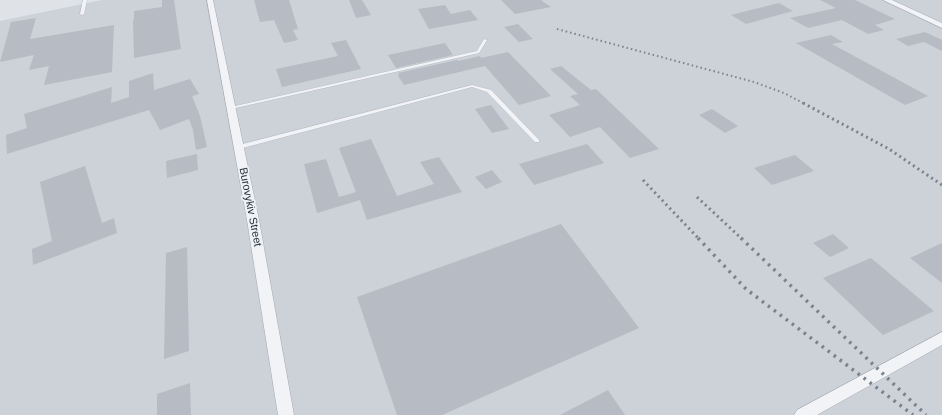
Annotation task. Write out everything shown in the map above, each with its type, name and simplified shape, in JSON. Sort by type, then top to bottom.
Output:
[{"type":"street","name":"Burovykiv Street","points":[[210,0],[253,220],[286,415]]},
{"type":"street","points":[[886,0],[942,26]]},
{"type":"street","points":[[802,415],[942,338]]},
{"type":"lane","points":[[82,14],[85,0]]},
{"type":"lane","points":[[231,108],[478,52],[485,40]]},
{"type":"lane","points":[[239,147],[472,86],[489,91],[537,141]]},
{"type":"shaded area","points":[[102,0],[942,0],[942,415],[0,415],[0,21]]},
{"type":"building","points":[[162,0],[174,0],[181,49],[134,58],[134,11],[162,7]]},
{"type":"building","points":[[254,0],[289,0],[298,29],[293,30],[298,40],[284,43],[274,20],[260,22]]},
{"type":"building","points":[[349,0],[362,0],[371,15],[356,18]]},
{"type":"building","points":[[501,0],[541,0],[551,7],[515,14]]},
{"type":"building","points":[[820,0],[855,0],[895,19],[875,25],[884,30],[868,34],[842,20],[808,28],[790,18],[836,8]]},
{"type":"building","points":[[779,3],[793,11],[746,24],[731,15]]},
{"type":"building","points":[[445,5],[451,14],[470,10],[478,20],[429,29],[418,9]]},
{"type":"building","points":[[36,18],[30,39],[114,25],[112,72],[44,85],[49,66],[29,70],[34,55],[0,62],[11,22]]},
{"type":"building","points":[[518,24],[533,39],[519,42],[504,27]]},
{"type":"building","points":[[925,32],[942,40],[942,51],[924,42],[908,46],[896,39]]},
{"type":"building","points":[[831,35],[843,42],[832,44],[928,96],[905,105],[796,43]]},
{"type":"building","points":[[346,40],[361,69],[282,87],[276,69],[338,56],[331,43]]},
{"type":"building","points":[[445,43],[453,55],[396,68],[388,55]]},
{"type":"building","points":[[508,52],[551,96],[519,105],[485,66],[404,85],[398,76],[398,73],[457,60],[480,56],[481,58]]},
{"type":"building","points":[[561,66],[591,90],[596,89],[659,149],[630,158],[600,127],[570,137],[549,115],[580,105],[570,96],[578,94],[550,69]]},
{"type":"building","points":[[153,73],[154,90],[190,79],[199,94],[192,96],[200,116],[207,147],[196,150],[193,130],[189,119],[160,130],[149,110],[7,154],[6,135],[27,128],[24,114],[112,87],[111,103],[129,97],[129,81]]},
{"type":"building","points":[[491,105],[509,129],[492,133],[475,109]]},
{"type":"building","points":[[712,109],[738,126],[725,133],[699,115]]},
{"type":"building","points":[[371,139],[397,196],[434,184],[420,162],[439,157],[462,192],[367,220],[360,200],[317,213],[304,164],[326,159],[339,197],[356,192],[339,148]]},
{"type":"building","points":[[587,144],[604,163],[534,185],[519,164]]},
{"type":"building","points":[[197,154],[198,170],[167,178],[166,161]]},
{"type":"building","points":[[795,155],[814,171],[772,185],[754,168]]},
{"type":"building","points":[[85,166],[102,223],[114,218],[117,233],[33,265],[32,249],[52,241],[40,182]]},
{"type":"building","points":[[492,170],[502,182],[486,189],[475,177]]},
{"type":"building","points":[[561,224],[639,328],[442,415],[397,415],[357,297]]},
{"type":"building","points":[[833,234],[849,248],[830,257],[813,243]]},
{"type":"building","points":[[942,243],[942,283],[910,258]]},
{"type":"building","points":[[187,247],[189,351],[164,359],[166,253]]},
{"type":"building","points":[[871,258],[934,311],[883,335],[823,278]]},
{"type":"building","points":[[190,383],[191,415],[157,415],[157,394]]},
{"type":"building","points":[[608,390],[625,415],[560,415]]},
{"type":"railway","points":[[557,29],[754,82],[784,93],[805,104]]},
{"type":"railway","points":[[803,103],[889,149],[942,185]]},
{"type":"railway","points":[[643,180],[699,239]]},
{"type":"railway","points":[[697,197],[742,239]]},
{"type":"railway","points":[[698,238],[746,289],[913,415]]},
{"type":"railway","points":[[741,238],[926,415]]}]
